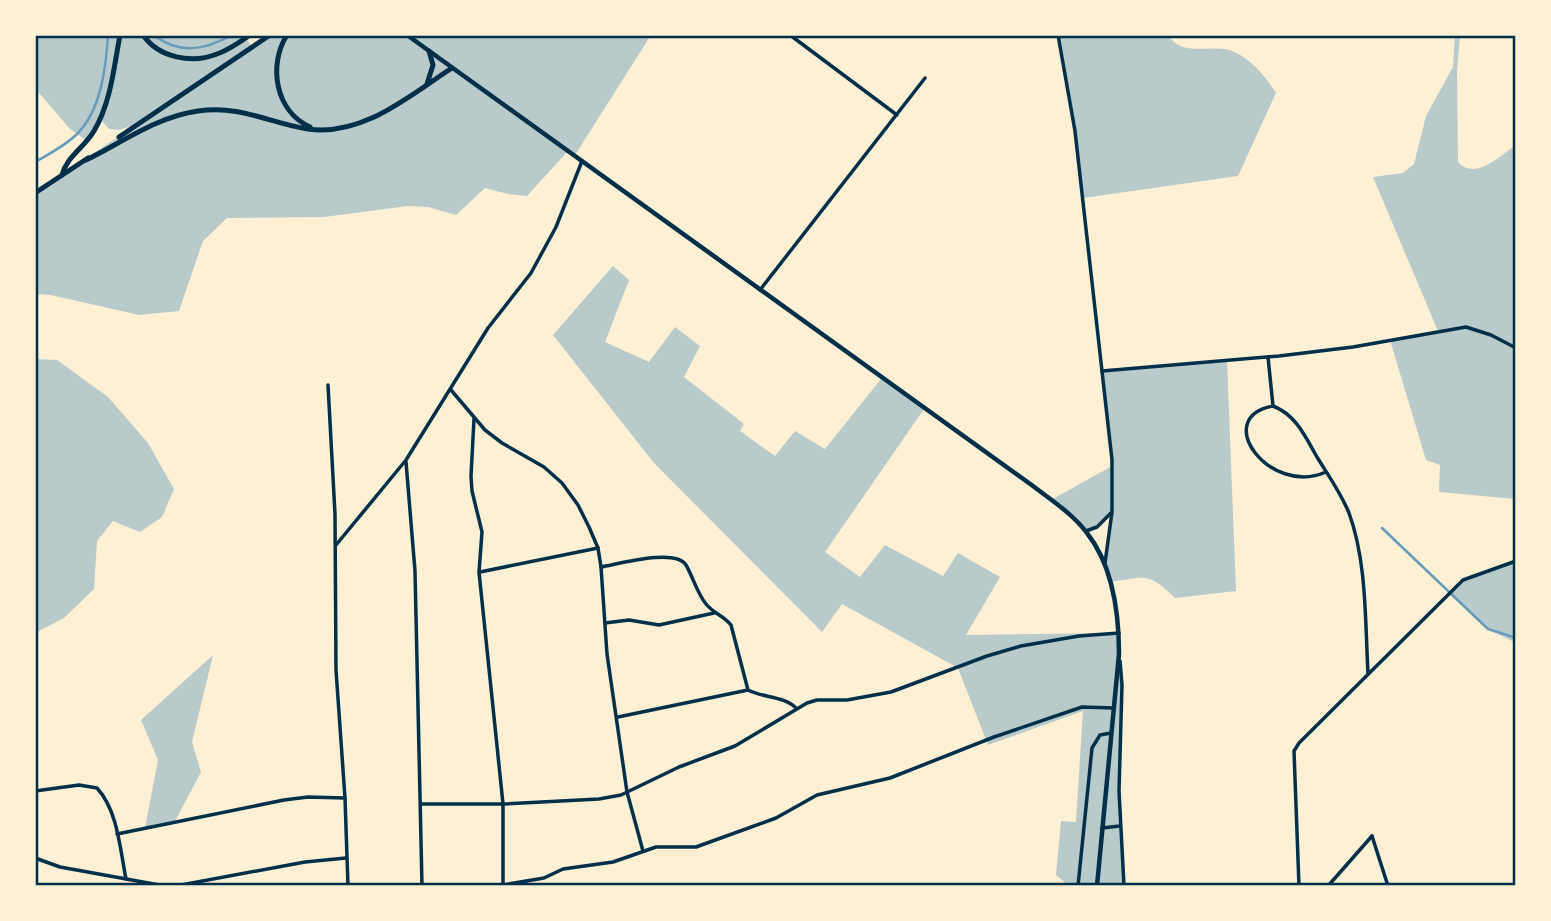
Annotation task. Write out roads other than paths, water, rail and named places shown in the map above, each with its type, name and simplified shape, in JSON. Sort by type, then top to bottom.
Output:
[{"type":"main road","points":[[62,175],[66,163],[90,136],[100,119],[108,96],[120,35]]},
{"type":"main road","points":[[143,35],[154,47],[166,54],[192,59],[221,53],[250,35]]},
{"type":"main road","points":[[35,193],[271,35]]},
{"type":"main road","points":[[287,35],[276,59],[276,78],[282,99],[291,114],[303,124],[316,129],[327,129]]},
{"type":"main road","points":[[407,35],[1042,493],[1086,531],[1104,565],[1114,598],[1119,633],[1097,886]]},
{"type":"main road","points":[[427,84],[432,65],[429,51]]},
{"type":"main road","points":[[86,160],[142,128],[195,111],[229,110],[309,129],[327,129],[360,123],[376,116],[452,68]]},
{"type":"street","points":[[790,35],[897,115]]},
{"type":"street","points":[[1058,35],[1075,131],[1112,460],[1112,512],[1104,565]]},
{"type":"street","points":[[760,290],[925,78]]},
{"type":"street","points":[[335,546],[406,460],[488,328],[531,274],[556,227],[582,161]]},
{"type":"street","points":[[1102,371],[1353,347],[1466,327],[1491,335],[1516,348]]},
{"type":"street","points":[[1268,357],[1273,405]]},
{"type":"street","points":[[328,384],[337,670],[348,886]]},
{"type":"street","points":[[451,390],[485,430],[544,467],[562,484],[578,505],[597,548],[601,567],[604,623],[628,792],[643,850]]},
{"type":"street","points":[[1326,472],[1308,477],[1293,475],[1265,464],[1256,457],[1247,439],[1248,422],[1259,410],[1273,405],[1292,416],[1326,472],[1349,514],[1357,545],[1363,589],[1368,673]]},
{"type":"street","points":[[474,418],[471,476],[482,532],[479,572],[503,804],[503,886],[544,878],[563,869],[613,862],[656,847],[687,849],[703,845],[776,818],[817,795],[890,778],[994,737],[1082,707],[1113,712]]},
{"type":"street","points":[[406,460],[415,571],[422,886]]},
{"type":"street","points":[[1086,531],[1106,520],[1112,512]]},
{"type":"street","points":[[479,572],[597,548]]},
{"type":"street","points":[[601,567],[659,558],[679,558],[685,564],[705,603],[731,625],[748,690]]},
{"type":"street","points":[[1299,886],[1294,751],[1299,743],[1464,580],[1516,561]]},
{"type":"street","points":[[604,623],[629,620],[659,625],[716,612]]},
{"type":"street","points":[[421,804],[503,804],[599,799],[628,792],[679,767],[735,746],[796,708],[817,700],[847,700],[891,692],[1021,646],[1079,636],[1119,633]]},
{"type":"street","points":[[1119,654],[1122,685],[1120,826],[1124,886]]},
{"type":"street","points":[[618,717],[748,690],[786,701],[796,708]]},
{"type":"street","points":[[1077,886],[1092,748],[1100,735],[1111,733]]},
{"type":"street","points":[[35,791],[79,785],[97,788],[108,804],[126,879]]},
{"type":"street","points":[[117,834],[284,800],[308,797],[345,798]]},
{"type":"street","points":[[1102,828],[1120,826]]},
{"type":"street","points":[[1328,886],[1372,836],[1388,886]]},
{"type":"street","points":[[35,858],[60,866],[165,886],[346,858]]},
{"type":"waterway","points":[[35,162],[57,150],[77,134],[92,113],[104,74],[108,35]]},
{"type":"waterway","points":[[154,35],[173,46],[183,48],[202,47],[232,35]]},
{"type":"waterway","points":[[1382,528],[1488,629],[1516,638]]}]
